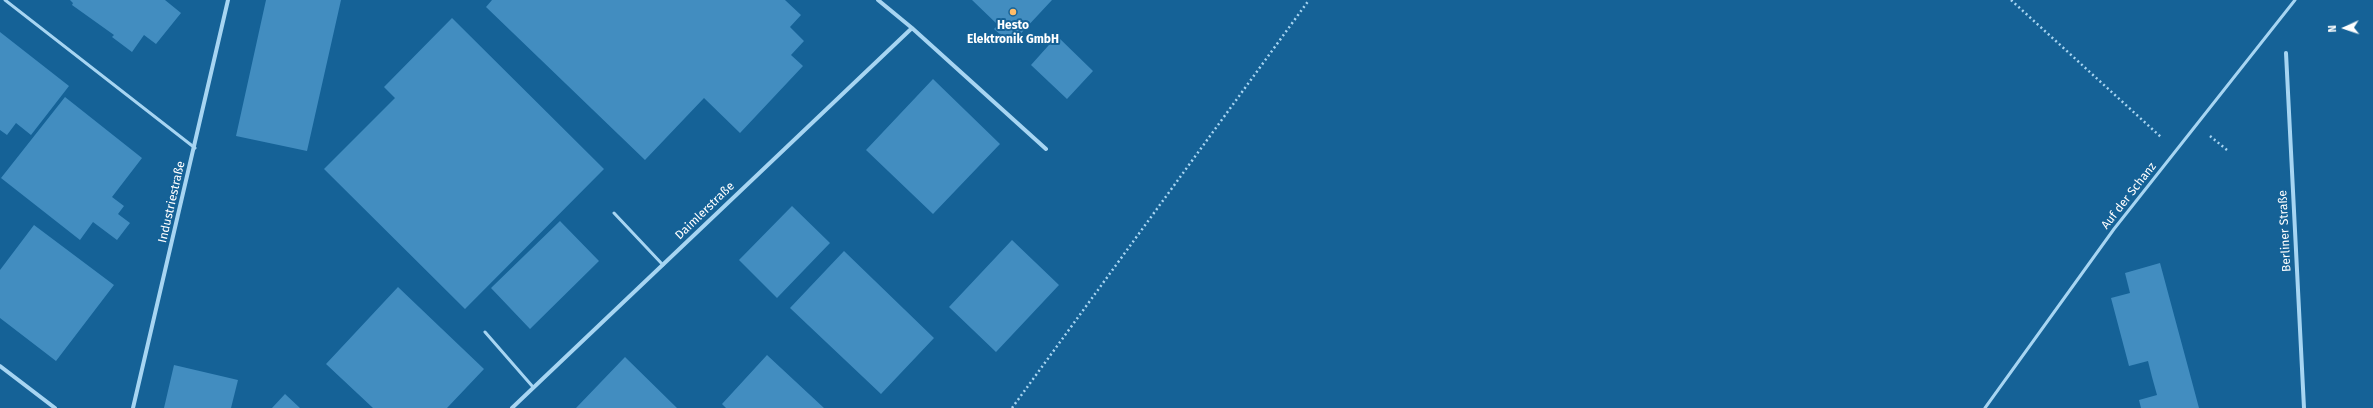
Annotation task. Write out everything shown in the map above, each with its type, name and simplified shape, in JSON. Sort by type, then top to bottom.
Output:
[{"type":"street","name":"Industriestraße","points":[[133,408],[195,148],[228,0]]},
{"type":"street","points":[[878,0],[912,28],[1046,149]]},
{"type":"street","name":"Daimlerstraße","points":[[512,408],[912,28]]},
{"type":"street","name":"Berliner Straße","points":[[2286,53],[2304,408]]},
{"type":"street","points":[[0,366],[55,408]]},
{"type":"lane","points":[[6,0],[195,148]]},
{"type":"lane","name":"Auf der Schanz","points":[[1985,408],[2114,229],[2295,0]]},
{"type":"lane","points":[[614,213],[663,265]]},
{"type":"lane","points":[[485,332],[534,387]]},
{"type":"path","points":[[1012,408],[1309,0]]},
{"type":"path","points":[[2011,0],[2176,150]]},
{"type":"building","points":[[70,0],[165,0],[181,13],[156,44],[144,35],[132,52],[112,37],[114,35],[72,5],[73,3]]},
{"type":"building","points":[[266,0],[341,0],[307,151],[236,136]]},
{"type":"building","points":[[492,0],[785,0],[801,15],[790,27],[804,41],[791,55],[803,66],[740,133],[704,98],[645,160],[486,7]]},
{"type":"building","name":"Hesto Elektronik GmbH","points":[[972,0],[1052,0],[1011,44],[994,29],[998,25]]},
{"type":"building","points":[[452,18],[604,169],[465,309],[324,169],[395,98],[384,87]]},
{"type":"building","points":[[0,32],[69,86],[31,135],[16,123],[7,135],[0,130]]},
{"type":"building","points":[[1057,36],[1093,71],[1067,99],[1031,65]]},
{"type":"building","points":[[933,79],[1000,144],[933,214],[866,150]]},
{"type":"building","points":[[65,97],[142,158],[112,197],[124,206],[118,214],[130,223],[117,240],[93,222],[80,240],[1,178]]},
{"type":"building","points":[[792,206],[830,243],[777,298],[739,260]]},
{"type":"building","points":[[560,221],[599,261],[530,329],[491,288]]},
{"type":"building","points":[[34,225],[114,285],[56,361],[0,318],[0,270]]},
{"type":"building","points":[[1012,240],[1059,285],[996,352],[949,307]]},
{"type":"building","points":[[844,251],[934,338],[881,394],[790,308]]},
{"type":"building","points":[[2160,263],[2199,408],[2141,408],[2139,400],[2157,395],[2148,361],[2129,366],[2111,298],[2130,293],[2125,273]]},
{"type":"building","points":[[398,287],[484,369],[447,408],[373,408],[326,364]]},
{"type":"building","points":[[767,355],[824,408],[726,408],[722,404]]},
{"type":"building","points":[[625,357],[677,408],[576,408]]},
{"type":"building","points":[[174,365],[238,380],[231,408],[164,408]]},
{"type":"building","points":[[285,394],[300,408],[272,408]]},
{"type":"place","name":"Hesto Elektronik GmbH","points":[[1013,12]]}]
